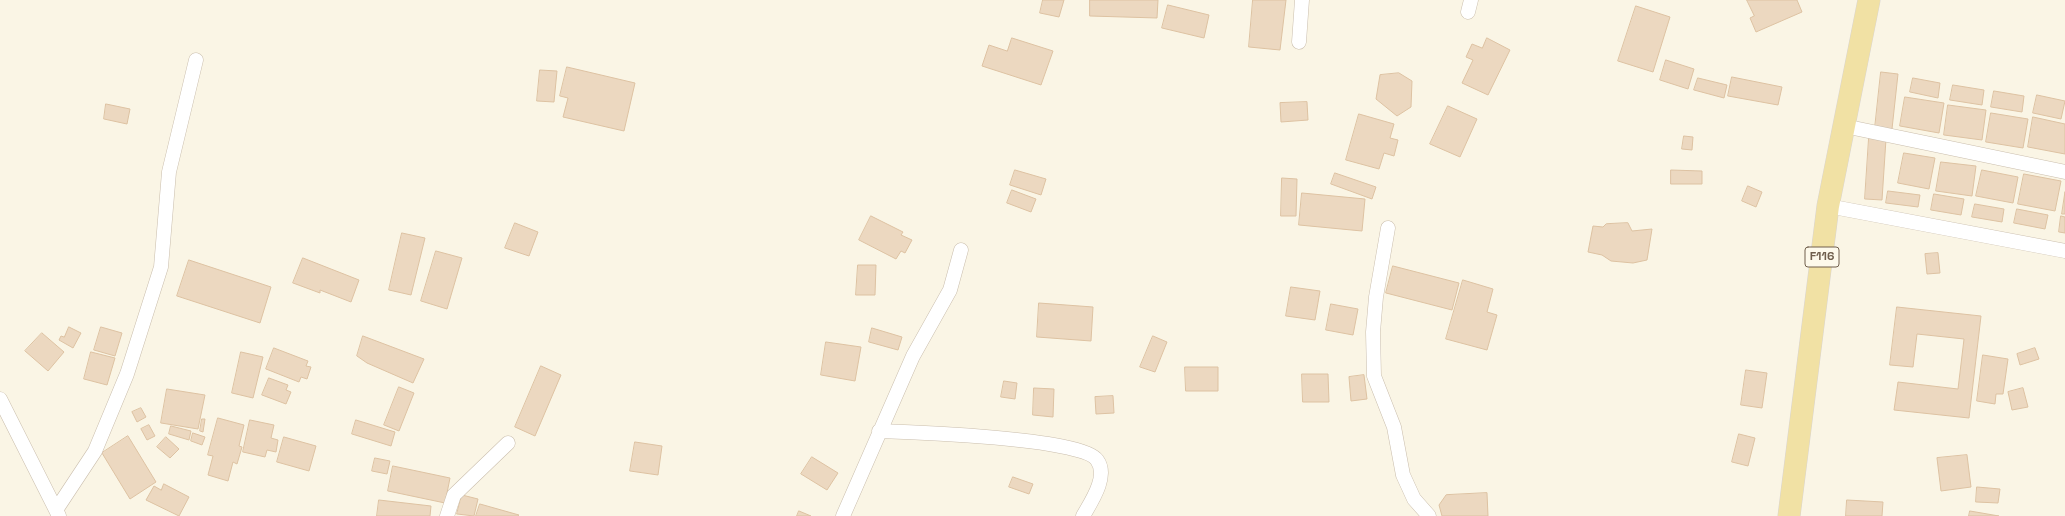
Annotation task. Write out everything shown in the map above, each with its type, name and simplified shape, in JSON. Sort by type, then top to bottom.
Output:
[{"type":"main road","name":"F116","points":[[1789,516],[1828,206],[1869,0]]},
{"type":"street","points":[[1299,42],[1302,0]]},
{"type":"street","points":[[57,513],[95,451],[127,374],[161,267],[169,172],[196,60]]},
{"type":"street","points":[[1844,126],[2065,172]]},
{"type":"street","points":[[1828,206],[2065,251]]},
{"type":"street","points":[[1388,228],[1376,297],[1373,332],[1374,376],[1394,427],[1403,475],[1414,499],[1429,516]]},
{"type":"street","points":[[843,516],[879,431],[914,356],[950,290],[961,250]]},
{"type":"street","points":[[0,398],[57,513]]},
{"type":"street","points":[[879,431],[1008,439],[1068,448],[1092,454],[1097,459],[1100,466],[1100,482],[1083,516]]},
{"type":"street","points":[[447,516],[454,495],[508,443]]},
{"type":"building","points":[[1043,0],[1064,0],[1059,17],[1040,13]]},
{"type":"building","points":[[1090,0],[1158,0],[1157,18],[1090,16]]},
{"type":"building","points":[[1253,0],[1286,0],[1280,50],[1249,47]]},
{"type":"building","points":[[1747,0],[1797,0],[1802,12],[1756,32],[1750,18],[1754,16]]},
{"type":"building","points":[[1168,5],[1209,15],[1204,38],[1162,28]]},
{"type":"building","points":[[1636,6],[1670,17],[1653,72],[1618,61]]},
{"type":"building","points":[[1012,38],[1053,51],[1041,85],[982,66],[989,45],[1007,51]]},
{"type":"building","points":[[1487,38],[1510,50],[1488,95],[1462,83],[1473,60],[1466,57],[1472,44],[1482,48]]},
{"type":"building","points":[[1666,60],[1694,69],[1688,89],[1660,80]]},
{"type":"building","points":[[567,67],[635,83],[624,131],[563,117],[568,98],[560,96]]},
{"type":"building","points":[[540,70],[557,71],[554,102],[537,101]]},
{"type":"building","points":[[1881,72],[1898,74],[1892,129],[1875,128]]},
{"type":"building","points":[[1399,73],[1412,81],[1411,107],[1397,116],[1376,99],[1380,75]]},
{"type":"building","points":[[1732,77],[1782,87],[1778,105],[1728,96]]},
{"type":"building","points":[[1698,78],[1727,85],[1724,98],[1694,90]]},
{"type":"building","points":[[1913,78],[1940,83],[1938,98],[1910,92]]},
{"type":"building","points":[[1953,85],[1984,90],[1982,105],[1950,100]]},
{"type":"building","points":[[1994,91],[2024,96],[2022,112],[1991,107]]},
{"type":"building","points":[[2037,95],[2065,101],[2061,119],[2033,113]]},
{"type":"building","points":[[1905,97],[1944,103],[1939,133],[1900,126]]},
{"type":"building","points":[[1307,102],[1308,120],[1281,122],[1280,103]]},
{"type":"building","points":[[106,104],[130,109],[127,124],[104,119]]},
{"type":"building","points":[[1948,105],[1986,110],[1982,140],[1944,135]]},
{"type":"building","points":[[1448,106],[1477,119],[1460,157],[1430,144]]},
{"type":"building","points":[[1991,113],[2028,119],[2023,148],[1986,142]]},
{"type":"building","points":[[1359,114],[1394,124],[1390,138],[1398,140],[1394,156],[1384,153],[1379,169],[1346,160]]},
{"type":"building","points":[[2033,117],[2065,124],[2065,154],[2028,147]]},
{"type":"building","points":[[1684,136],[1693,137],[1692,150],[1682,149]]},
{"type":"building","points":[[1869,138],[1886,139],[1882,200],[1865,199]]},
{"type":"building","points":[[1904,153],[1935,158],[1929,189],[1898,183]]},
{"type":"building","points":[[1941,162],[1976,166],[1972,196],[1936,191]]},
{"type":"building","points":[[1015,170],[1046,179],[1041,195],[1010,185]]},
{"type":"building","points":[[1671,170],[1702,171],[1702,184],[1671,184]]},
{"type":"building","points":[[1982,170],[2018,177],[2013,203],[1976,196]]},
{"type":"building","points":[[1335,173],[1376,187],[1372,199],[1331,184]]},
{"type":"building","points":[[2024,174],[2061,181],[2055,211],[2018,204]]},
{"type":"building","points":[[1282,178],[1297,179],[1296,216],[1281,216]]},
{"type":"building","points":[[1748,186],[1762,192],[1756,207],[1742,201]]},
{"type":"building","points":[[1012,190],[1036,199],[1031,212],[1007,203]]},
{"type":"building","points":[[1888,191],[1920,195],[1918,207],[1886,203]]},
{"type":"building","points":[[2065,192],[2065,214],[2062,214]]},
{"type":"building","points":[[1302,193],[1365,199],[1362,231],[1299,225]]},
{"type":"building","points":[[1934,194],[1964,199],[1961,215],[1931,210]]},
{"type":"building","points":[[1975,204],[2004,209],[2002,222],[1972,217]]},
{"type":"building","points":[[2017,209],[2048,215],[2045,229],[2014,223]]},
{"type":"building","points":[[871,216],[903,232],[901,235],[912,240],[905,253],[901,251],[896,259],[859,240]]},
{"type":"building","points":[[2061,216],[2065,217],[2065,233],[2059,232]]},
{"type":"building","points":[[515,223],[538,232],[529,256],[505,248]]},
{"type":"building","points":[[1628,223],[1632,231],[1652,229],[1647,260],[1633,263],[1611,261],[1602,255],[1588,252],[1593,226],[1603,227],[1606,224]]},
{"type":"building","points":[[402,233],[425,238],[411,295],[389,290]]},
{"type":"building","points":[[436,251],[462,258],[447,309],[421,301]]},
{"type":"building","points":[[1938,253],[1940,273],[1927,274],[1925,254]]},
{"type":"building","points":[[303,258],[359,280],[351,302],[320,290],[320,293],[293,283]]},
{"type":"building","points":[[189,260],[271,287],[260,323],[177,296]]},
{"type":"building","points":[[858,265],[876,265],[875,295],[856,295]]},
{"type":"building","points":[[1393,266],[1459,283],[1452,310],[1386,293]]},
{"type":"building","points":[[1463,280],[1493,289],[1487,312],[1497,315],[1487,350],[1446,339]]},
{"type":"building","points":[[1291,287],[1320,291],[1315,320],[1286,316]]},
{"type":"building","points":[[1039,303],[1093,307],[1091,341],[1037,337]]},
{"type":"building","points":[[1331,304],[1358,309],[1353,335],[1326,330]]},
{"type":"building","points":[[1897,307],[1981,316],[1969,418],[1894,410],[1898,382],[1958,389],[1964,339],[1917,334],[1913,367],[1890,365]]},
{"type":"building","points":[[69,327],[81,333],[73,348],[59,340],[61,336],[64,337]]},
{"type":"building","points":[[101,327],[122,333],[115,356],[94,350]]},
{"type":"building","points":[[872,328],[902,337],[898,350],[869,342]]},
{"type":"building","points":[[42,333],[64,352],[48,371],[25,351]]},
{"type":"building","points":[[363,336],[424,359],[413,383],[367,363],[357,356]]},
{"type":"building","points":[[1153,336],[1167,342],[1155,372],[1140,367]]},
{"type":"building","points":[[826,342],[861,347],[855,381],[821,375]]},
{"type":"building","points":[[274,348],[308,361],[306,366],[311,367],[307,379],[301,377],[299,382],[266,369]]},
{"type":"building","points":[[2035,348],[2039,359],[2020,365],[2017,354]]},
{"type":"building","points":[[91,352],[115,358],[107,385],[84,379]]},
{"type":"building","points":[[241,352],[263,357],[253,398],[232,393]]},
{"type":"building","points":[[1983,355],[2008,359],[2003,394],[1996,394],[1995,404],[1977,401]]},
{"type":"building","points":[[541,366],[561,375],[535,436],[515,427]]},
{"type":"building","points":[[1185,367],[1218,367],[1218,391],[1186,391]]},
{"type":"building","points":[[1746,370],[1767,373],[1762,408],[1741,405]]},
{"type":"building","points":[[1302,374],[1328,374],[1329,402],[1303,402]]},
{"type":"building","points":[[1364,375],[1367,399],[1351,401],[1349,377]]},
{"type":"building","points":[[269,378],[288,385],[286,390],[291,392],[286,404],[262,395]]},
{"type":"building","points":[[1004,381],[1017,383],[1015,399],[1001,397]]},
{"type":"building","points":[[399,387],[414,393],[399,431],[384,425]]},
{"type":"building","points":[[1034,388],[1054,389],[1053,417],[1033,415]]},
{"type":"building","points":[[2023,388],[2028,407],[2012,410],[2008,392]]},
{"type":"building","points":[[167,389],[205,395],[198,429],[161,423]]},
{"type":"building","points":[[1113,396],[1114,413],[1096,414],[1095,397]]},
{"type":"building","points":[[141,408],[146,417],[137,422],[132,412]]},
{"type":"building","points":[[218,418],[244,425],[239,446],[242,447],[237,464],[233,462],[228,481],[208,475],[213,456],[208,455]]},
{"type":"building","points":[[202,419],[205,419],[203,432],[200,431]]},
{"type":"building","points":[[250,420],[274,425],[271,438],[278,440],[276,452],[267,450],[265,457],[243,452]]},
{"type":"building","points":[[356,420],[395,432],[391,446],[352,434]]},
{"type":"building","points":[[149,425],[155,436],[147,440],[141,429]]},
{"type":"building","points":[[171,426],[191,431],[189,440],[169,434]]},
{"type":"building","points":[[193,433],[205,437],[202,445],[191,441]]},
{"type":"building","points":[[1739,434],[1755,438],[1748,466],[1732,462]]},
{"type":"building","points":[[128,436],[156,482],[130,499],[102,453]]},
{"type":"building","points":[[166,437],[179,449],[170,458],[157,447]]},
{"type":"building","points":[[284,437],[316,446],[309,471],[277,462]]},
{"type":"building","points":[[635,442],[662,446],[658,475],[630,471]]},
{"type":"building","points":[[1967,455],[1971,487],[1941,491],[1937,458]]},
{"type":"building","points":[[812,457],[838,473],[827,490],[801,474]]},
{"type":"building","points":[[375,458],[390,461],[387,474],[372,471]]},
{"type":"building","points":[[393,466],[450,478],[445,503],[388,491]]},
{"type":"building","points":[[1013,477],[1033,484],[1029,494],[1009,487]]},
{"type":"building","points":[[164,484],[189,497],[179,516],[146,500],[154,486],[161,490]]},
{"type":"building","points":[[1977,487],[2000,489],[1998,503],[1976,502]]},
{"type":"building","points":[[1487,493],[1488,516],[1442,516],[1439,505],[1446,495]]},
{"type":"building","points":[[462,495],[478,499],[474,516],[457,514]]},
{"type":"building","points":[[379,500],[431,506],[430,516],[377,516]]},
{"type":"building","points":[[1847,500],[1883,502],[1882,516],[1846,516]]},
{"type":"building","points":[[480,504],[519,515],[476,516]]},
{"type":"building","points":[[799,511],[811,516],[797,516]]},
{"type":"building","points":[[1970,511],[1999,516],[1969,516]]}]
